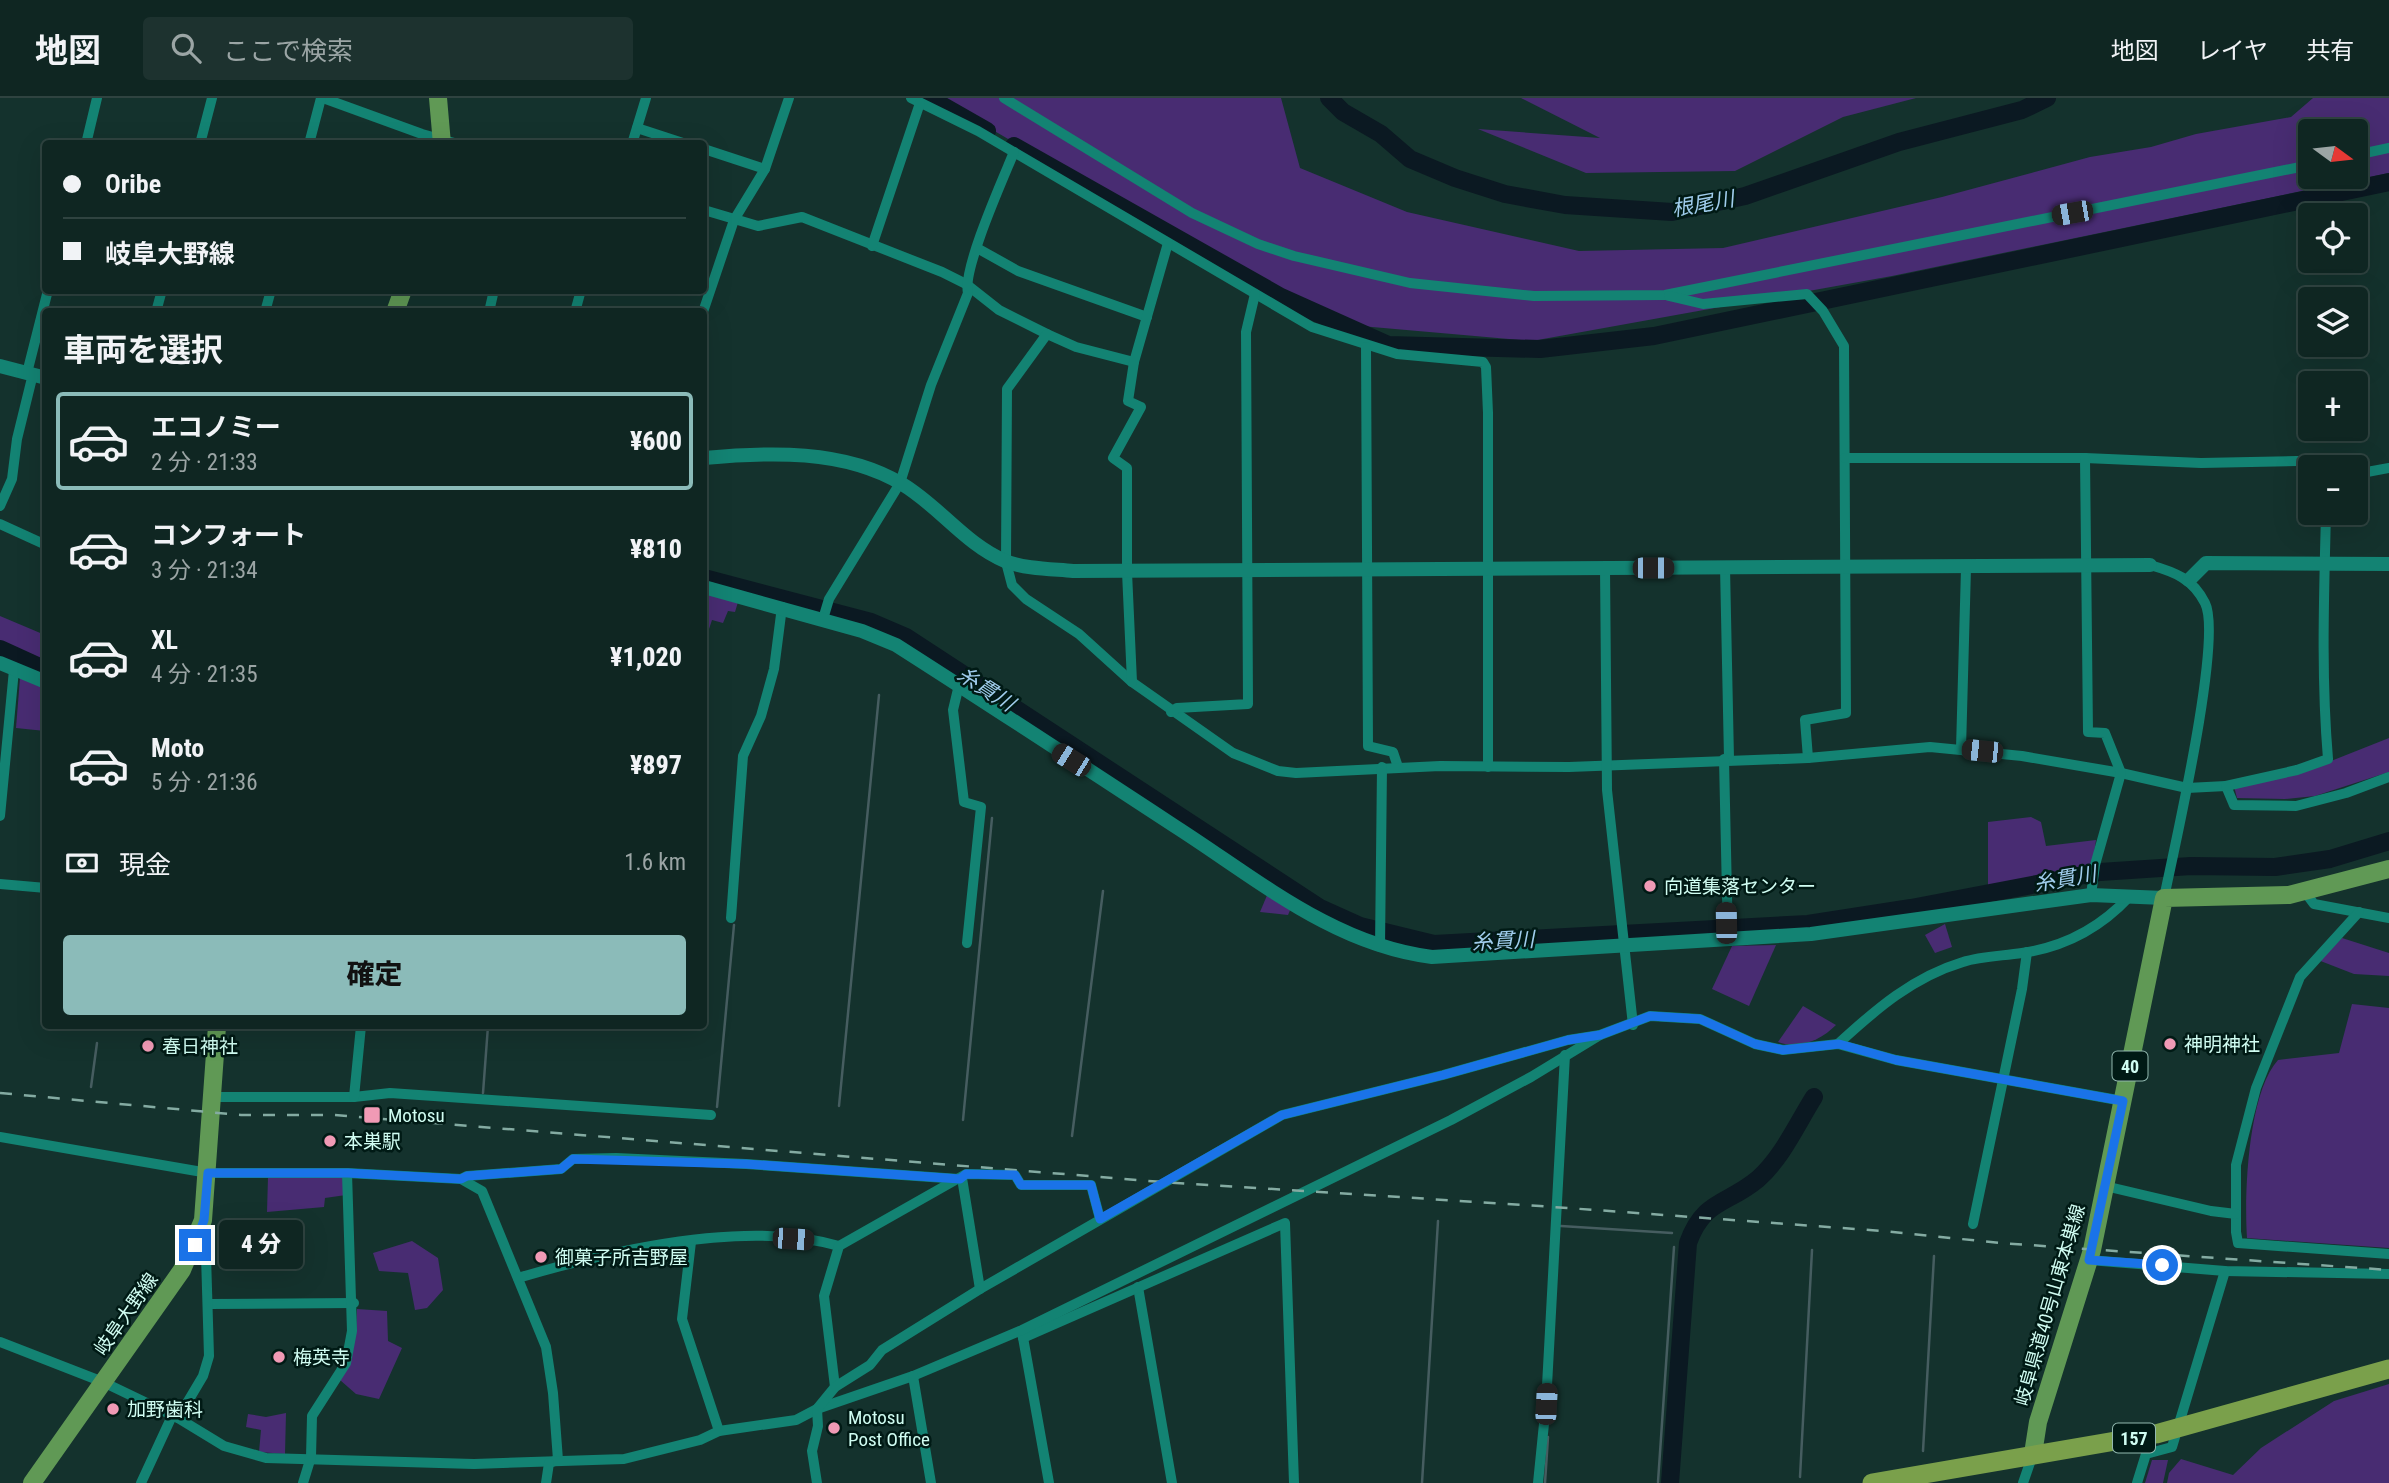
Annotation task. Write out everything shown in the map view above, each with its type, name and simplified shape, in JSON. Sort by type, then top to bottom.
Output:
[{"type":"highway","name":"157","points":[[1872,1483],[1900,1481],[2033,1454],[2156,1434],[2179,1425],[2389,1369]]},
{"type":"main road","points":[[438,98],[447,140]]},
{"type":"main road","points":[[2164,898],[2289,895],[2389,869]]},
{"type":"main road","name":"岐阜県道40号山東本巣線","points":[[2033,1454],[2038,1422],[2089,1260],[2164,898]]},
{"type":"main road","name":"岐阜大野線","points":[[32,1483],[182,1270],[204,1220],[217,1029]]},
{"type":"street","points":[[87,140],[97,98]]},
{"type":"street","points":[[201,140],[212,98]]},
{"type":"street","points":[[310,140],[322,98],[441,140]]},
{"type":"street","points":[[633,140],[646,98]]},
{"type":"street","points":[[704,308],[734,219],[765,169],[789,98]]},
{"type":"street","points":[[1004,98],[1192,213],[1222,229],[1294,256],[1360,273],[1453,289],[1534,296],[1665,295],[2298,166]]},
{"type":"street","points":[[872,246],[915,100],[978,131],[1312,327],[1366,347],[1397,354],[1483,362],[1486,367],[1488,767]]},
{"type":"street","points":[[637,128],[674,140]]},
{"type":"street","points":[[2368,152],[2389,148]]},
{"type":"street","points":[[707,150],[765,169]]},
{"type":"street","points":[[825,612],[900,482],[931,385],[968,293],[966,284],[977,248],[1013,152]]},
{"type":"street","points":[[707,211],[758,226],[802,217],[966,284],[999,310],[1076,347],[1134,362]]},
{"type":"street","points":[[1132,682],[1127,572],[1127,468],[1113,458],[1141,407],[1128,401],[1134,362],[1168,243]]},
{"type":"street","points":[[977,248],[1018,271],[1147,317]]},
{"type":"street","points":[[1171,712],[1177,708],[1248,704],[1246,332],[1255,294]]},
{"type":"street","points":[[1665,295],[1703,304],[1807,294],[1823,311],[1844,346],[1846,713],[1805,720],[1808,758]]},
{"type":"street","points":[[0,506],[12,479],[17,439],[35,375],[42,329]]},
{"type":"street","points":[[1047,334],[1007,389],[1006,562],[1012,585],[1026,599],[1079,634],[1132,682],[1171,712],[1233,753],[1278,771],[1296,773],[1398,766],[1606,765],[1808,758],[1930,747],[1961,749],[2121,773],[2187,788],[2226,786],[2297,770],[2329,759],[2323,702],[2322,601],[2326,525]]},
{"type":"street","points":[[1366,347],[1368,746],[1393,752],[1398,766]]},
{"type":"street","points":[[0,366],[35,375]]},
{"type":"street","points":[[707,458],[742,454],[804,456],[860,467],[900,482],[923,498],[967,537],[1006,562],[1073,571],[2150,565],[2174,571],[2189,580],[2206,604],[2211,631],[2187,788],[2164,898],[2129,897],[2091,889],[1844,931],[1727,932],[1624,938],[1433,957],[1380,937],[1349,935],[1263,887],[896,645],[825,612],[782,607],[707,588]]},
{"type":"street","points":[[1845,458],[2085,458],[2201,463],[2298,463]]},
{"type":"street","points":[[2085,458],[2088,732],[2105,733],[2121,773],[2095,865],[2091,889]]},
{"type":"street","points":[[2368,472],[2389,468]]},
{"type":"street","points":[[0,524],[42,543]]},
{"type":"street","points":[[2189,580],[2206,563],[2389,564]]},
{"type":"street","points":[[1605,568],[1606,765],[1633,1025]]},
{"type":"street","points":[[1725,568],[1727,932]]},
{"type":"street","points":[[1961,749],[1966,568]]},
{"type":"street","points":[[731,918],[743,756],[761,716],[774,669],[782,607]]},
{"type":"street","points":[[0,663],[42,680]]},
{"type":"street","points":[[0,816],[14,670]]},
{"type":"street","points":[[959,685],[953,710],[964,802],[981,807],[967,943]]},
{"type":"street","points":[[1380,937],[1382,767]]},
{"type":"street","points":[[2226,786],[2234,805],[2296,806],[2346,793],[2389,777]]},
{"type":"street","points":[[0,884],[42,888]]},
{"type":"street","points":[[2305,892],[2314,904],[2389,918]]},
{"type":"street","points":[[1837,1044],[1906,986],[1965,961],[2026,952],[2080,936],[2111,916],[2129,897]]},
{"type":"street","points":[[2359,912],[2300,976],[2256,1088],[2236,1165],[2235,1214],[2238,1243],[2389,1254]]},
{"type":"street","points":[[1973,1224],[2004,1079],[2026,952]]},
{"type":"street","points":[[817,1483],[812,1451],[818,1426],[817,1409],[835,1387],[870,1365],[882,1350],[980,1289],[1282,1115],[1443,1075],[1568,1040],[1600,1035],[1633,1025],[1650,1016],[1700,1019],[1755,1044],[1783,1050],[1837,1044],[1896,1060],[2123,1101]]},
{"type":"street","points":[[354,1097],[361,1029]]},
{"type":"street","points":[[1022,1334],[1285,1201],[1325,1184],[1520,1083],[1600,1035]]},
{"type":"street","points":[[1538,1483],[1546,1404],[1565,1055]]},
{"type":"street","points":[[211,1097],[354,1097],[390,1093],[711,1115]]},
{"type":"street","points":[[0,1137],[208,1173],[348,1173],[461,1179],[482,1191],[545,1347],[553,1393],[558,1460],[549,1464]]},
{"type":"street","points":[[461,1179],[467,1176],[561,1169],[573,1159],[616,1158],[961,1179]]},
{"type":"street","points":[[303,1483],[311,1457],[312,1416],[346,1363],[354,1303],[348,1173]]},
{"type":"street","points":[[518,1278],[627,1252],[739,1235],[819,1241],[839,1246],[966,1174],[1015,1175],[1021,1185],[1091,1185],[1100,1219]]},
{"type":"street","points":[[961,1179],[980,1289]]},
{"type":"street","points":[[2105,1186],[2211,1212],[2235,1214]]},
{"type":"street","points":[[141,1483],[175,1417],[203,1376],[209,1356],[204,1220]]},
{"type":"street","points":[[0,1342],[103,1382],[175,1417],[223,1446],[266,1458],[311,1457],[460,1464],[549,1464],[624,1459],[700,1440],[719,1431],[796,1420],[817,1409],[1022,1334],[1285,1223],[1294,1483]]},
{"type":"street","points":[[691,1242],[682,1319],[719,1431]]},
{"type":"street","points":[[835,1387],[824,1296],[839,1246]]},
{"type":"street","points":[[2089,1260],[2225,1271],[2389,1274]]},
{"type":"street","points":[[2137,1483],[2146,1454],[2172,1447],[2225,1271]]},
{"type":"street","points":[[1138,1287],[1171,1483]]},
{"type":"street","points":[[209,1304],[354,1303]]},
{"type":"street","points":[[1022,1334],[1049,1483]]},
{"type":"street","points":[[913,1376],[932,1483]]},
{"type":"street","points":[[2023,1483],[2033,1454]]},
{"type":"street","points":[[546,1483],[549,1464]]},
{"type":"shaded area","points":[[938,98],[1281,98],[1300,168],[1407,212],[1579,251],[1723,248],[1942,197],[2090,157],[2291,117],[2313,98],[2389,98],[2389,173],[2368,177],[2368,119],[2298,119],[2298,189],[2312,189],[1892,276],[1532,341],[1338,324],[1172,235]]},
{"type":"shaded area","points":[[1521,98],[1916,98],[1843,117],[1735,171],[1586,173],[1478,129],[1600,138]]},
{"type":"shaded area","points":[[707,593],[738,602],[735,612],[728,611],[723,623],[712,620],[708,632]]},
{"type":"shaded area","points":[[0,616],[42,634],[42,673],[23,667],[0,654]]},
{"type":"shaded area","points":[[20,678],[42,684],[42,731],[16,728]]},
{"type":"shaded area","points":[[2389,738],[2389,772],[2315,796],[2285,799],[2237,798],[2234,786],[2331,761]]},
{"type":"shaded area","points":[[2031,817],[2041,822],[2046,846],[2096,840],[2092,867],[1988,886],[1988,822]]},
{"type":"shaded area","points":[[1268,893],[1291,908],[1288,915],[1260,912]]},
{"type":"shaded area","points":[[1945,924],[1952,947],[1935,953],[1925,935]]},
{"type":"shaded area","points":[[2342,938],[2389,953],[2389,976],[2354,974],[2318,960]]},
{"type":"shaded area","points":[[1776,945],[1749,1006],[1712,989],[1732,946]]},
{"type":"shaded area","points":[[2352,1004],[2389,1008],[2389,1248],[2247,1238],[2246,1196],[2250,1145],[2254,1119],[2268,1075],[2278,1060],[2339,1053]]},
{"type":"shaded area","points":[[1803,1006],[1836,1025],[1809,1042],[1794,1045],[1778,1042]]},
{"type":"shaded area","points":[[268,1177],[345,1178],[346,1195],[325,1198],[324,1207],[267,1212]]},
{"type":"shaded area","points":[[412,1241],[438,1258],[443,1290],[427,1308],[415,1310],[408,1273],[379,1271],[373,1253]]},
{"type":"shaded area","points":[[357,1309],[387,1311],[388,1341],[402,1348],[379,1399],[356,1394],[340,1380],[356,1331]]},
{"type":"shaded area","points":[[2389,1384],[2389,1483],[2167,1483],[2169,1473],[2181,1459],[2233,1475],[2261,1448],[2334,1401]]},
{"type":"shaded area","points":[[286,1413],[285,1454],[259,1452],[261,1430],[246,1427],[248,1414],[266,1417]]},
{"type":"shaded area","points":[[2152,1460],[2168,1460],[2163,1483],[2145,1483]]},
{"type":"waterway","points":[[929,98],[987,131]]},
{"type":"waterway","name":"根尾川","points":[[1329,98],[1343,112],[1381,134],[1410,159],[1455,178],[1505,194],[1565,205],[1672,212],[1745,196],[1899,142],[2022,110],[2047,98]]},
{"type":"waterway","points":[[1014,146],[1281,297],[1388,345],[1540,349],[1654,336],[2389,182]]},
{"type":"waterway","name":"糸貫川","points":[[707,579],[871,622],[906,637],[1320,908],[1360,926],[1434,944],[1808,924],[1911,908],[2100,872],[2191,866],[2275,867],[2330,859],[2389,841]]},
{"type":"waterway","name":"糸貫川","points":[[0,649],[42,668]]},
{"type":"waterway","points":[[839,1106],[879,695]]},
{"type":"waterway","points":[[963,1120],[992,818]]},
{"type":"waterway","points":[[1072,1136],[1103,891]]},
{"type":"waterway","points":[[717,1107],[734,925]]},
{"type":"waterway","points":[[483,1093],[488,1029]]},
{"type":"waterway","points":[[91,1087],[97,1043]]},
{"type":"waterway","points":[[1670,1483],[1688,1243],[1694,1229],[1709,1210],[1747,1187],[1767,1171],[1814,1097]]},
{"type":"waterway","points":[[1422,1483],[1438,1221]]},
{"type":"waterway","points":[[1561,1226],[1672,1233]]},
{"type":"waterway","points":[[1658,1482],[1674,1247]]},
{"type":"waterway","points":[[1800,1477],[1812,1250]]},
{"type":"waterway","points":[[1923,1451],[1934,1256]]},
{"type":"waterway","points":[[1545,1483],[1548,1437]]},
{"type":"railway","points":[[0,1093],[241,1115],[334,1115],[1162,1182],[1540,1206],[1883,1231],[2000,1243],[2389,1270]]},
{"type":"place","name":"向道集落センター","points":[[1650,886]]},
{"type":"place","name":"神明神社","points":[[2170,1044]]},
{"type":"place","name":"春日神社","points":[[148,1046]]},
{"type":"place","name":"Motosu","points":[[372,1115]]},
{"type":"place","name":"本巣駅","points":[[330,1141]]},
{"type":"place","name":"御菓子所吉野屋","points":[[541,1257]]},
{"type":"place","name":"梅英寺","points":[[279,1357]]},
{"type":"place","name":"加野歯科","points":[[113,1409]]},
{"type":"place","name":"Motosu Post Office","points":[[834,1428]]},
{"type":"route","points":[[195,1245],[204,1220],[208,1173],[348,1173],[461,1179],[467,1176],[561,1169],[573,1159],[616,1158],[746,1164],[960,1179],[966,1174],[1015,1175],[1021,1185],[1091,1185],[1100,1219],[1221,1147],[1282,1115],[1329,1101],[1443,1075],[1568,1040],[1600,1035],[1633,1025],[1650,1016],[1700,1019],[1755,1044],[1783,1050],[1839,1044],[1929,1067],[2107,1096],[2123,1101],[2089,1260],[2162,1265]]}]
